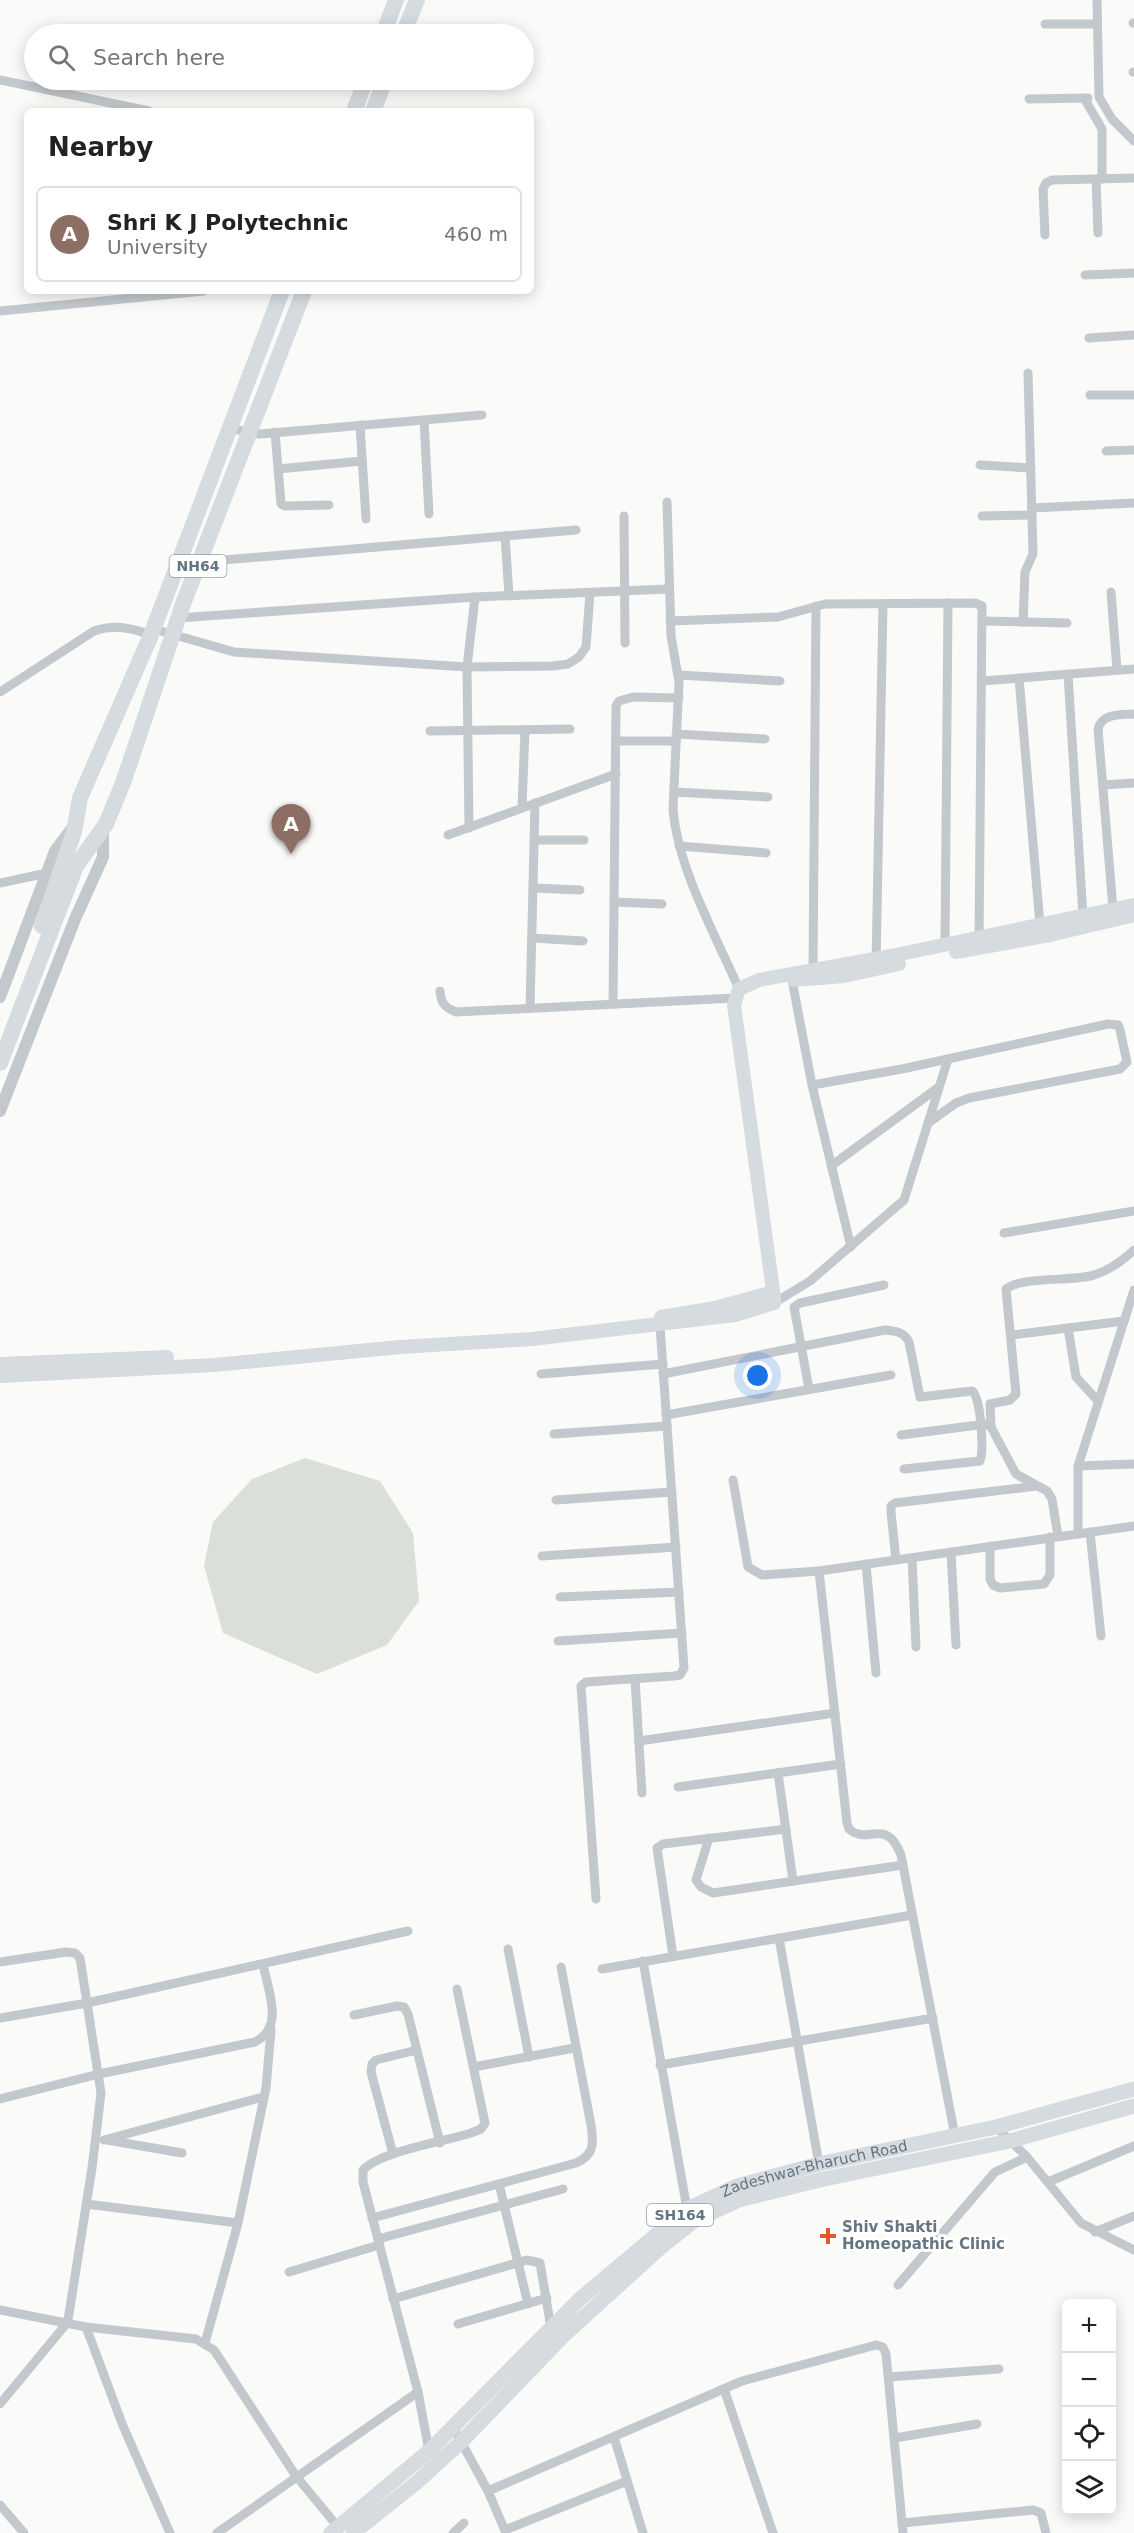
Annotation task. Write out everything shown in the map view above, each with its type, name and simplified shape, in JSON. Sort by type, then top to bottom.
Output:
[{"type":"highway","points":[[387,24],[396,0]]},
{"type":"highway","points":[[407,24],[417,0]]},
{"type":"highway","points":[[355,108],[362,90]]},
{"type":"highway","points":[[374,108],[381,90]]},
{"type":"highway","name":"NH64","points":[[0,1063],[71,863],[80,798],[153,632],[281,294]]},
{"type":"highway","name":"NH64","points":[[0,1036],[71,863],[103,829],[123,783],[178,618],[303,294]]},
{"type":"main road","points":[[773,1298],[734,1005],[737,994],[759,980],[813,969],[876,964],[979,943],[1040,925],[1134,905]]},
{"type":"main road","points":[[759,980],[844,976],[876,964],[945,945],[1050,935],[1134,915]]},
{"type":"main road","points":[[0,1376],[214,1365],[400,1347],[532,1340],[735,1315],[773,1298]]},
{"type":"main road","points":[[0,1364],[213,1356],[543,1329],[659,1317],[773,1298]]},
{"type":"main road","name":"Zadeshwar-Bharuch Road","points":[[334,2530],[429,2451],[551,2328],[650,2238],[687,2210],[737,2186],[819,2164],[996,2127],[1134,2089]]},
{"type":"main road","name":"Zadeshwar-Bharuch Road","points":[[353,2533],[416,2483],[461,2442],[563,2336],[660,2248],[694,2221],[739,2200],[824,2179],[1010,2141],[1134,2106]]},
{"type":"street","points":[[1097,0],[1099,97],[1112,119],[1134,141]]},
{"type":"street","points":[[1045,24],[1097,24]]},
{"type":"street","points":[[0,80],[24,85]]},
{"type":"street","points":[[48,90],[135,108]]},
{"type":"street","points":[[1029,99],[1099,97]]},
{"type":"street","points":[[1084,98],[1102,129],[1098,233]]},
{"type":"street","points":[[1045,235],[1043,189],[1046,183],[1052,180],[1134,178]]},
{"type":"street","points":[[1085,275],[1134,273]]},
{"type":"street","points":[[0,311],[173,294]]},
{"type":"street","points":[[1089,338],[1134,335]]},
{"type":"street","points":[[1023,622],[1025,572],[1033,554],[1028,373]]},
{"type":"street","points":[[1090,395],[1134,395]]},
{"type":"street","points":[[229,426],[249,433],[275,432],[483,415]]},
{"type":"street","points":[[424,420],[429,514]]},
{"type":"street","points":[[360,425],[366,519]]},
{"type":"street","points":[[275,432],[281,504],[285,506],[329,505]]},
{"type":"street","points":[[1106,451],[1134,450]]},
{"type":"street","points":[[278,469],[362,461]]},
{"type":"street","points":[[980,465],[1031,468]]},
{"type":"street","points":[[440,991],[441,1001],[447,1008],[456,1012],[613,1004],[737,994],[675,828],[674,792],[679,675],[670,621],[667,502]]},
{"type":"street","points":[[982,516],[1134,503]]},
{"type":"street","points":[[624,516],[625,644]]},
{"type":"street","points":[[200,562],[576,530]]},
{"type":"street","points":[[505,536],[509,596]]},
{"type":"street","points":[[178,618],[475,597],[668,589]]},
{"type":"street","points":[[0,692],[94,631],[105,627],[127,627],[172,635],[234,652],[468,667],[568,664],[579,657],[586,647],[590,592]]},
{"type":"street","points":[[1111,592],[1117,670]]},
{"type":"street","points":[[469,828],[468,667],[475,597]]},
{"type":"street","points":[[945,945],[948,603]]},
{"type":"street","points":[[876,964],[883,604]]},
{"type":"street","points":[[670,621],[778,617],[816,606],[979,604],[983,609],[979,943]]},
{"type":"street","points":[[813,969],[816,606]]},
{"type":"street","points":[[983,621],[1067,623]]},
{"type":"street","points":[[982,681],[1134,669]]},
{"type":"street","points":[[1068,674],[1083,916]]},
{"type":"street","points":[[679,675],[780,681]]},
{"type":"street","points":[[1019,678],[1040,925]]},
{"type":"street","points":[[613,1004],[616,705],[619,701],[633,697],[679,698]]},
{"type":"street","points":[[1113,909],[1098,729],[1100,721],[1116,715],[1134,714]]},
{"type":"street","points":[[430,731],[570,729]]},
{"type":"street","points":[[522,808],[525,730]]},
{"type":"street","points":[[616,741],[676,738],[765,739]]},
{"type":"street","points":[[448,835],[616,774]]},
{"type":"street","points":[[1103,785],[1134,783]]},
{"type":"street","points":[[674,792],[768,797]]},
{"type":"street","points":[[530,1008],[535,804]]},
{"type":"street","name":"NH64","points":[[0,997],[60,841],[75,826]]},
{"type":"street","points":[[0,1111],[75,919],[103,857],[103,829]]},
{"type":"street","points":[[534,840],[584,840]]},
{"type":"street","points":[[680,846],[766,854]]},
{"type":"street","points":[[0,883],[47,873]]},
{"type":"street","points":[[533,888],[580,890]]},
{"type":"street","points":[[614,902],[662,904]]},
{"type":"street","points":[[532,938],[583,941]]},
{"type":"street","points":[[792,980],[812,1085],[851,1247]]},
{"type":"street","points":[[812,1085],[1113,1024],[1120,1030],[1127,1062],[1120,1069],[969,1098],[956,1102],[928,1123]]},
{"type":"street","points":[[773,1298],[810,1281],[904,1200],[948,1059]]},
{"type":"street","points":[[831,1166],[939,1087]]},
{"type":"street","points":[[1004,1233],[1134,1211]]},
{"type":"street","points":[[990,1546],[990,1579],[993,1585],[1000,1588],[1044,1584],[1050,1575],[1054,1537],[1052,1499],[1047,1491],[1016,1474],[991,1426],[990,1404],[1010,1400],[1016,1394],[1006,1289],[1011,1286],[1090,1276],[1107,1270],[1134,1250]]},
{"type":"street","points":[[809,1389],[793,1313],[794,1307],[800,1302],[884,1285]]},
{"type":"street","points":[[1078,1534],[1078,1466],[1134,1290]]},
{"type":"street","points":[[1012,1335],[1124,1321]]},
{"type":"street","points":[[596,1899],[581,1686],[586,1682],[680,1675],[684,1668],[660,1326]]},
{"type":"street","points":[[1068,1328],[1073,1370],[1098,1401]]},
{"type":"street","points":[[541,1374],[663,1369],[885,1330],[897,1331],[906,1335],[909,1342],[920,1397],[972,1391],[977,1397],[980,1424],[980,1461],[904,1469]]},
{"type":"street","points":[[666,1415],[891,1375]]},
{"type":"street","points":[[901,1435],[980,1424],[991,1426]]},
{"type":"street","points":[[554,1434],[667,1426]]},
{"type":"street","points":[[1078,1466],[1134,1464]]},
{"type":"street","points":[[733,1480],[748,1567],[751,1572],[762,1575],[819,1571],[1134,1526]]},
{"type":"street","points":[[896,1560],[891,1512],[891,1506],[895,1503],[1039,1486]]},
{"type":"street","points":[[556,1500],[672,1492]]},
{"type":"street","points":[[1090,1532],[1101,1636]]},
{"type":"street","points":[[542,1556],[676,1547]]},
{"type":"street","points":[[951,1552],[956,1645]]},
{"type":"street","points":[[912,1558],[916,1647]]},
{"type":"street","points":[[866,1564],[876,1673]]},
{"type":"street","points":[[819,1571],[849,1829],[857,1834],[882,1833],[888,1835],[898,1848],[955,2136]]},
{"type":"street","points":[[560,1597],[679,1592]]},
{"type":"street","points":[[558,1641],[682,1633]]},
{"type":"street","points":[[635,1679],[642,1793]]},
{"type":"street","points":[[639,1741],[835,1713]]},
{"type":"street","points":[[678,1788],[841,1764]]},
{"type":"street","points":[[778,1773],[793,1881]]},
{"type":"street","points":[[673,1956],[657,1848],[663,1844],[786,1829]]},
{"type":"street","points":[[709,1838],[696,1880],[708,1892],[720,1894],[903,1864]]},
{"type":"street","points":[[602,1969],[912,1915]]},
{"type":"street","points":[[0,2018],[87,2003],[408,1931]]},
{"type":"street","points":[[779,1938],[819,2164]]},
{"type":"street","points":[[508,1949],[529,2057]]},
{"type":"street","points":[[0,1962],[75,1953],[80,1958],[101,2093],[100,2139],[86,2204],[67,2323],[0,2404]]},
{"type":"street","points":[[643,1961],[687,2210]]},
{"type":"street","points":[[205,2343],[238,2223],[263,2097],[270,2030],[273,2021],[263,1964]]},
{"type":"street","points":[[372,2218],[576,2163],[590,2154],[593,2138],[574,2048],[561,1967]]},
{"type":"street","points":[[429,2451],[418,2392],[363,2182],[363,2170],[369,2164],[393,2154],[440,2143],[481,2129],[485,2122],[457,1989]]},
{"type":"street","points":[[354,2015],[397,2006],[404,2007],[408,2014],[440,2143]]},
{"type":"street","points":[[660,2066],[933,2018]]},
{"type":"street","points":[[0,2098],[99,2074],[255,2042],[270,2030]]},
{"type":"street","points":[[474,2067],[574,2048]]},
{"type":"street","points":[[393,2154],[371,2072],[372,2064],[376,2060],[417,2050]]},
{"type":"street","points":[[100,2139],[263,2097]]},
{"type":"street","points":[[996,2127],[1027,2157],[1082,2223],[1095,2232],[1134,2250]]},
{"type":"street","points":[[100,2139],[182,2153]]},
{"type":"street","points":[[1048,2182],[1134,2146]]},
{"type":"street","points":[[898,2285],[995,2172],[1027,2157]]},
{"type":"street","points":[[499,2184],[528,2304]]},
{"type":"street","points":[[289,2272],[378,2242],[563,2189]]},
{"type":"street","points":[[86,2204],[238,2223]]},
{"type":"street","points":[[1095,2232],[1134,2216]]},
{"type":"street","points":[[393,2299],[526,2260],[540,2263],[551,2328]]},
{"type":"street","points":[[458,2324],[547,2298]]},
{"type":"street","points":[[0,2310],[86,2327],[196,2339],[205,2343],[214,2350],[334,2530]]},
{"type":"street","points":[[86,2327],[123,2426],[167,2532]]},
{"type":"street","points":[[488,2491],[724,2389],[786,2367],[876,2344],[883,2346],[886,2354],[903,2528],[1033,2510],[1041,2513],[1046,2533]]},
{"type":"street","points":[[889,2378],[999,2369]]},
{"type":"street","points":[[724,2389],[773,2533]]},
{"type":"street","points":[[217,2533],[418,2392]]},
{"type":"street","points":[[895,2438],[977,2424]]},
{"type":"street","points":[[453,2427],[488,2491],[506,2532],[627,2481]]},
{"type":"street","points":[[614,2437],[644,2533]]},
{"type":"street","points":[[0,2505],[24,2533]]},
{"type":"street","points":[[453,2533],[464,2523]]},
{"type":"shaded area","points":[[305,1458],[380,1481],[413,1533],[419,1601],[387,1645],[317,1674],[223,1633],[204,1566],[213,1522],[252,1479]]},
{"type":"place","name":"Shri K J Polytechnic","points":[[291,854]]},
{"type":"place","name":"Shiv Shakti Homeopathic Clinic","points":[[828,2236]]}]
